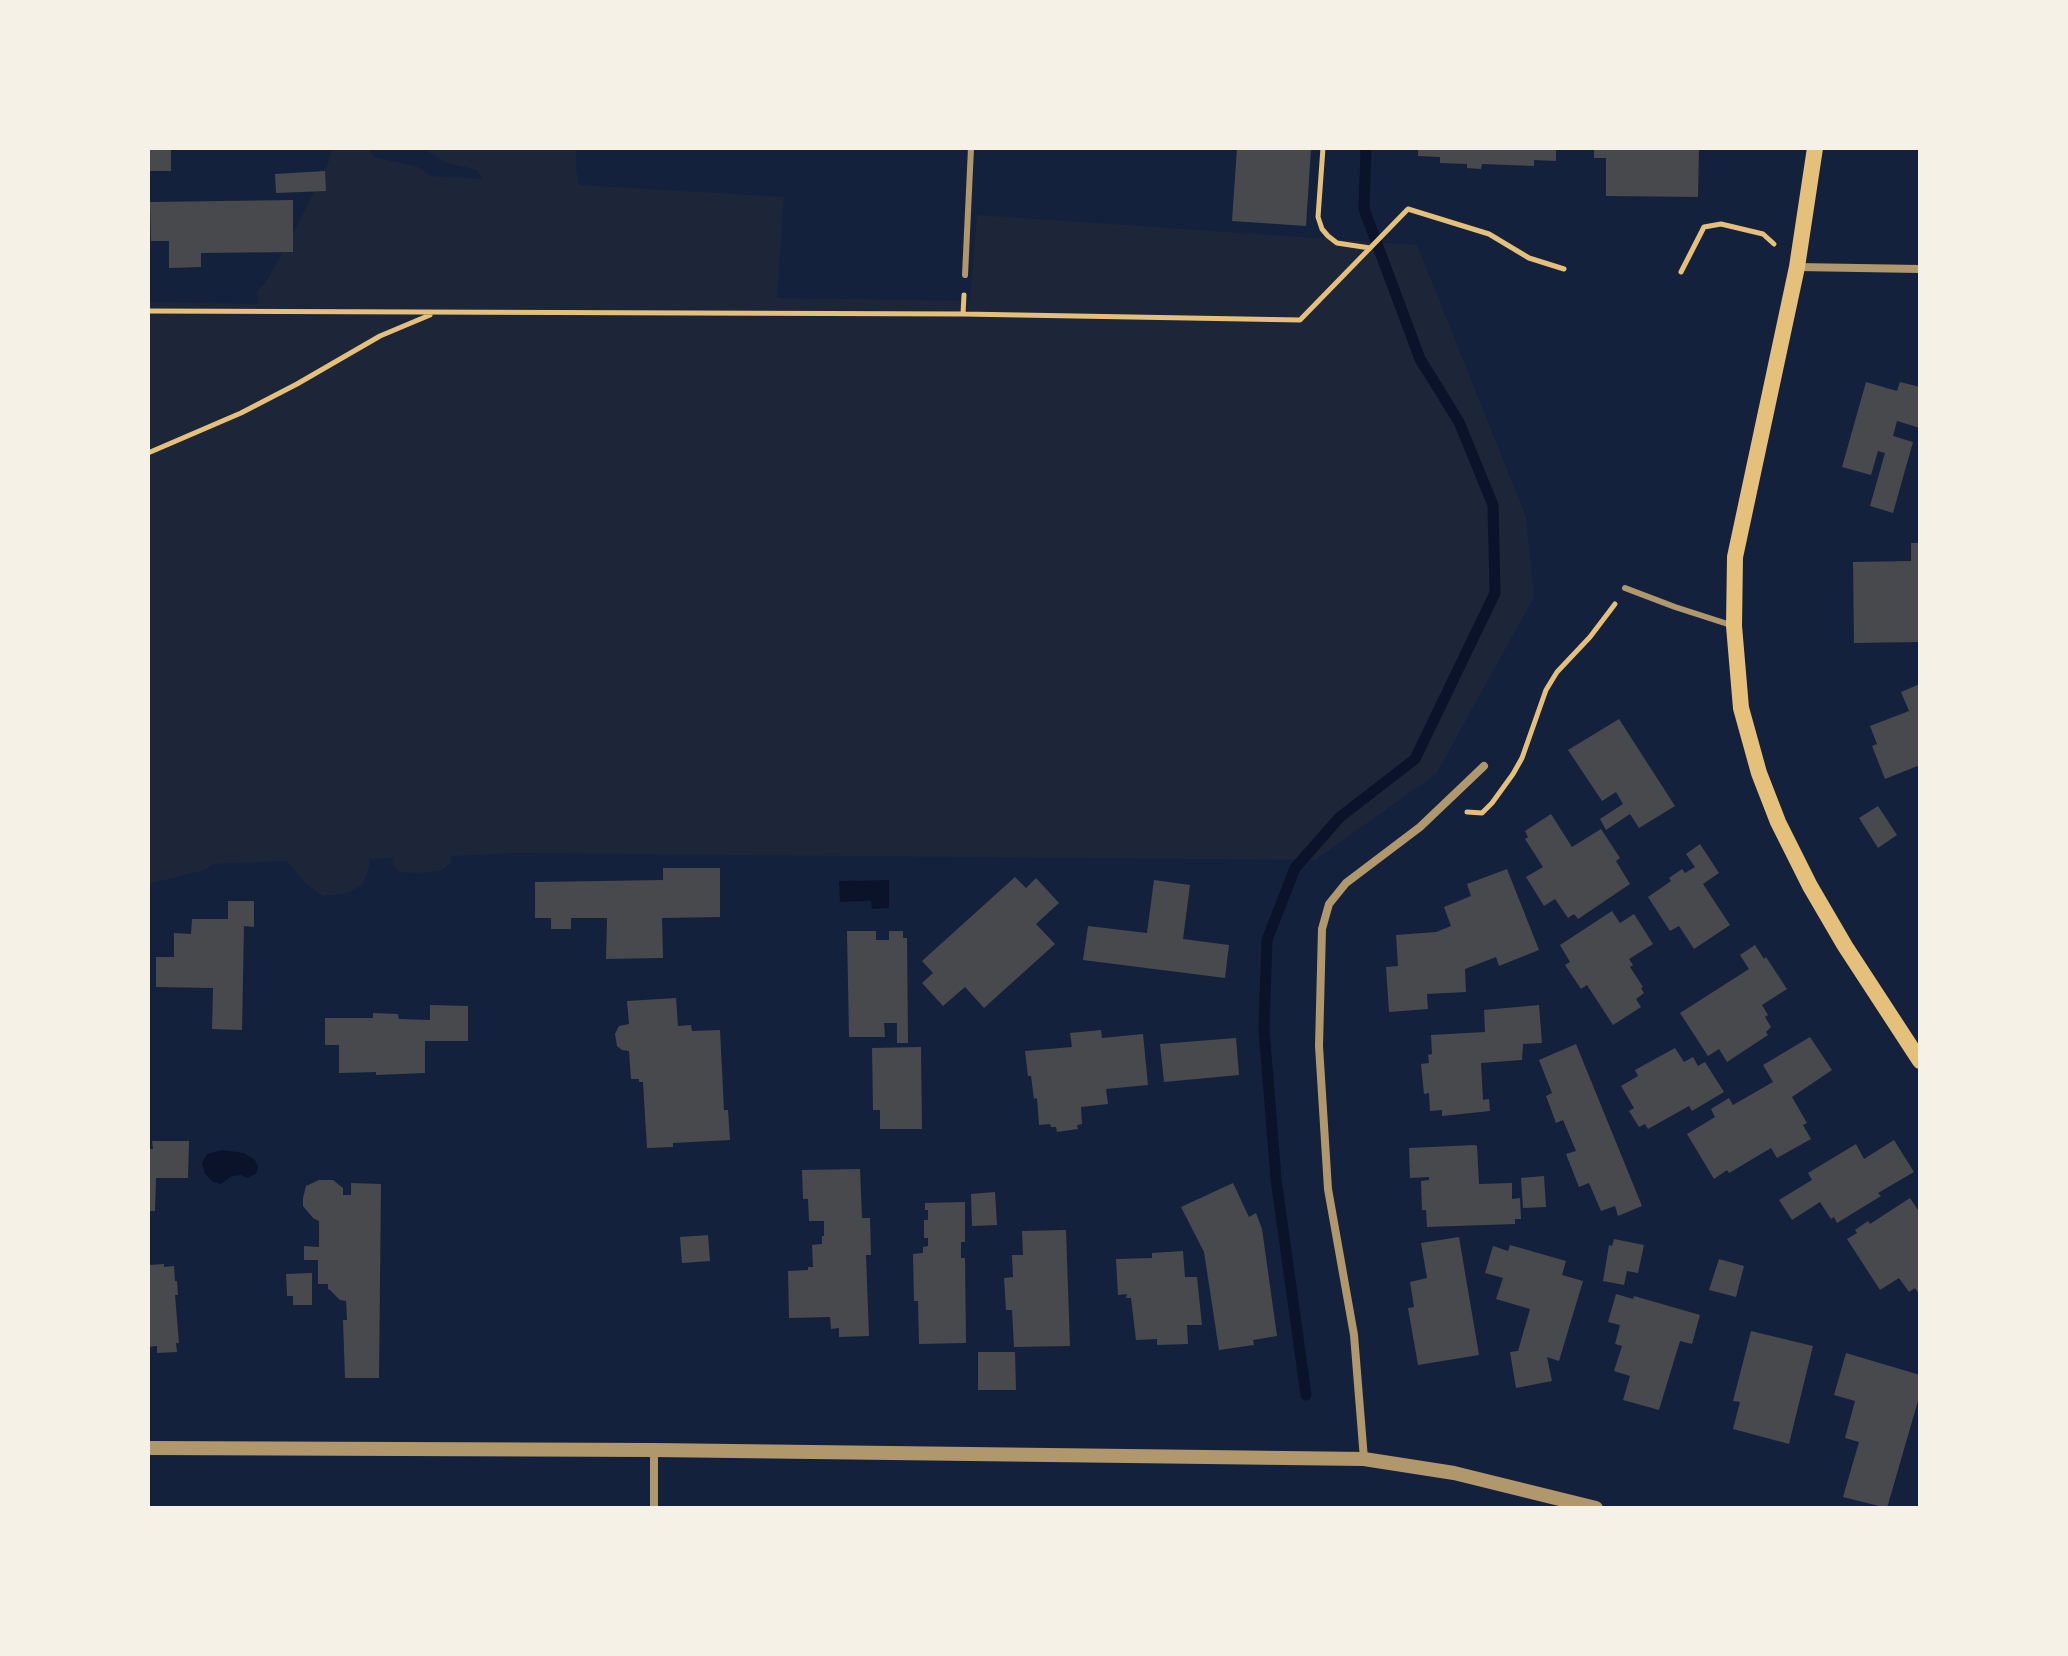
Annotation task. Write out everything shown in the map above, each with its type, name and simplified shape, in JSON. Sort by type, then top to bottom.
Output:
[{"type":"main road","points":[[1815,148],[1797,267],[1735,557],[1734,626],[1741,708],[1759,773],[1778,822],[1817,898],[1920,1061]]},
{"type":"street","points":[[1797,267],[1920,269]]},
{"type":"street","points":[[1364,1459],[1354,1335],[1328,1189],[1319,1046],[1322,929],[1329,904],[1346,883],[1420,827],[1484,766]]},
{"type":"street","points":[[148,1448],[654,1450],[1364,1459],[1454,1473],[1596,1508]]},
{"type":"street","points":[[654,1450],[654,1508]]},
{"type":"lane","points":[[965,275],[971,148]]},
{"type":"lane","points":[[1625,588],[1734,626]]},
{"type":"path","points":[[1323,148],[1318,217],[1322,229],[1337,243],[1371,248]]},
{"type":"path","points":[[148,311],[963,314],[1300,320],[1408,209],[1489,234],[1529,258],[1564,269]]},
{"type":"path","points":[[1681,272],[1704,227],[1721,224],[1763,234],[1797,267]]},
{"type":"path","points":[[148,453],[241,413],[380,336],[434,313]]},
{"type":"path","points":[[1474,812],[1482,813],[1513,774],[1522,758],[1546,690],[1557,672],[1608,614]]},
{"type":"shaded area","points":[[332,148],[369,148],[374,157],[418,167],[430,176],[482,179],[477,170],[447,163],[422,148],[576,148],[579,185],[784,197],[777,298],[970,301],[977,215],[1417,245],[1526,517],[1534,597],[1436,774],[1315,860],[516,853],[451,856],[451,863],[440,871],[419,873],[399,872],[392,864],[393,858],[369,859],[363,884],[348,893],[323,896],[305,883],[287,861],[213,864],[205,870],[148,884],[148,302],[258,304],[257,291],[265,284],[296,228],[329,161]]},
{"type":"shaded area","points":[[889,880],[889,908],[872,909],[871,901],[840,902],[839,881]]},
{"type":"shaded area","points":[[222,1150],[244,1153],[255,1160],[258,1167],[256,1174],[247,1178],[232,1176],[221,1184],[213,1182],[205,1174],[202,1163],[207,1154]]},
{"type":"building","points":[[148,148],[171,148],[171,171],[149,171]]},
{"type":"building","points":[[1237,148],[1311,148],[1306,226],[1232,221]]},
{"type":"building","points":[[1418,148],[1556,148],[1556,161],[1534,160],[1534,166],[1482,164],[1481,169],[1467,168],[1467,164],[1440,163],[1440,157],[1418,156]]},
{"type":"building","points":[[1594,148],[1699,148],[1698,197],[1606,196],[1606,158],[1594,158]]},
{"type":"building","points":[[325,171],[326,191],[276,193],[275,174]]},
{"type":"building","points":[[293,200],[293,252],[201,253],[201,267],[169,268],[169,241],[151,241],[150,202]]},
{"type":"building","points":[[1866,382],[1897,391],[1900,382],[1920,387],[1920,428],[1897,421],[1893,436],[1913,442],[1893,513],[1870,506],[1885,453],[1878,451],[1871,475],[1842,467]]},
{"type":"building","points":[[1911,543],[1920,543],[1920,642],[1854,643],[1853,562],[1911,561]]},
{"type":"building","points":[[1920,684],[1920,765],[1885,779],[1872,746],[1877,744],[1870,726],[1909,711],[1901,692]]},
{"type":"building","points":[[1619,719],[1675,806],[1639,828],[1630,814],[1606,830],[1600,819],[1623,804],[1616,792],[1602,801],[1568,750]]},
{"type":"building","points":[[1878,806],[1897,835],[1878,848],[1859,818]]},
{"type":"building","points":[[1551,814],[1572,847],[1601,829],[1620,858],[1616,861],[1630,884],[1578,919],[1574,914],[1568,918],[1555,899],[1544,906],[1526,877],[1543,867],[1525,839],[1528,837],[1525,831]]},
{"type":"building","points":[[1700,844],[1719,873],[1703,884],[1730,925],[1694,949],[1679,926],[1670,931],[1648,897],[1682,869],[1685,873],[1695,867],[1686,854]]},
{"type":"building","points":[[663,868],[720,868],[720,917],[662,918],[663,958],[606,959],[607,918],[571,918],[571,929],[551,929],[551,918],[535,918],[535,882],[663,880]]},
{"type":"building","points":[[1507,869],[1539,950],[1499,966],[1496,957],[1465,969],[1466,992],[1427,994],[1428,1009],[1389,1012],[1386,967],[1398,966],[1396,935],[1436,932],[1451,926],[1444,907],[1471,896],[1467,884]]},
{"type":"building","points":[[1015,877],[1026,888],[1036,878],[1059,903],[1036,924],[1055,944],[984,1008],[965,987],[943,1006],[922,983],[933,973],[922,961]]},
{"type":"building","points":[[1154,880],[1190,885],[1183,939],[1229,945],[1225,978],[1083,960],[1088,926],[1147,933]]},
{"type":"building","points":[[228,901],[254,901],[254,927],[244,926],[242,1030],[212,1029],[213,988],[156,987],[156,957],[174,957],[174,933],[191,934],[192,919],[228,919]]},
{"type":"building","points":[[1612,911],[1620,923],[1634,914],[1653,944],[1629,959],[1633,965],[1630,967],[1643,987],[1644,993],[1636,999],[1641,1007],[1613,1025],[1587,985],[1581,989],[1565,965],[1570,962],[1560,945]]},
{"type":"building","points":[[847,931],[876,931],[876,940],[889,940],[889,931],[903,931],[903,938],[907,938],[908,1043],[897,1043],[897,1023],[884,1023],[885,1037],[849,1037]]},
{"type":"building","points":[[1755,945],[1787,989],[1762,1005],[1771,1027],[1766,1032],[1768,1035],[1727,1062],[1719,1049],[1708,1056],[1680,1013],[1749,969],[1740,955]]},
{"type":"building","points":[[676,998],[678,1026],[691,1025],[692,1031],[720,1030],[724,1110],[728,1110],[730,1140],[673,1143],[673,1147],[647,1148],[643,1082],[631,1079],[629,1051],[617,1046],[615,1034],[619,1026],[629,1024],[627,1001]]},
{"type":"building","points":[[430,1005],[468,1006],[468,1041],[425,1041],[425,1073],[339,1073],[339,1045],[325,1045],[325,1018],[373,1018],[373,1013],[398,1014],[399,1019],[430,1020]]},
{"type":"building","points":[[1539,1005],[1542,1043],[1523,1044],[1522,1060],[1481,1063],[1483,1100],[1489,1099],[1490,1111],[1442,1116],[1442,1110],[1430,1111],[1429,1093],[1424,1094],[1421,1064],[1429,1063],[1431,1035],[1485,1032],[1484,1010]]},
{"type":"building","points":[[1101,1030],[1102,1038],[1143,1034],[1148,1085],[1106,1089],[1108,1104],[1081,1107],[1082,1124],[1077,1125],[1078,1129],[1057,1132],[1056,1127],[1050,1124],[1039,1125],[1037,1098],[1034,1099],[1031,1076],[1028,1076],[1025,1051],[1072,1047],[1070,1033]]},
{"type":"building","points":[[1810,1037],[1832,1070],[1792,1097],[1807,1123],[1803,1125],[1811,1139],[1777,1158],[1771,1148],[1714,1179],[1687,1134],[1715,1117],[1711,1109],[1729,1098],[1733,1105],[1773,1082],[1763,1065]]},
{"type":"building","points":[[1236,1038],[1239,1075],[1164,1082],[1160,1044]]},
{"type":"building","points":[[1576,1044],[1642,1206],[1618,1216],[1615,1206],[1601,1211],[1589,1183],[1579,1187],[1566,1154],[1576,1151],[1563,1120],[1556,1123],[1546,1096],[1552,1093],[1539,1060]]},
{"type":"building","points":[[921,1047],[922,1129],[880,1129],[880,1110],[873,1110],[872,1048]]},
{"type":"building","points":[[1675,1048],[1684,1062],[1693,1057],[1698,1066],[1705,1062],[1724,1092],[1692,1111],[1689,1106],[1648,1129],[1645,1124],[1639,1127],[1629,1111],[1634,1108],[1621,1086],[1638,1076],[1635,1070]]},
{"type":"building","points":[[1894,1140],[1914,1172],[1837,1223],[1820,1202],[1792,1220],[1779,1200],[1812,1180],[1808,1173],[1856,1144],[1864,1159]]},
{"type":"building","points":[[152,1141],[189,1141],[188,1178],[156,1178],[155,1211],[148,1211],[148,1149],[153,1149]]},
{"type":"building","points":[[1475,1145],[1479,1184],[1512,1183],[1512,1199],[1520,1198],[1521,1219],[1515,1219],[1515,1224],[1427,1227],[1426,1210],[1422,1210],[1421,1181],[1429,1180],[1429,1177],[1410,1178],[1409,1148]]},
{"type":"building","points":[[860,1169],[862,1218],[870,1218],[871,1255],[866,1255],[869,1336],[839,1337],[839,1328],[831,1329],[830,1317],[789,1318],[788,1271],[813,1267],[812,1245],[822,1244],[824,1236],[824,1221],[809,1221],[808,1199],[803,1199],[802,1170]]},
{"type":"building","points":[[1544,1176],[1546,1207],[1523,1208],[1521,1178]]},
{"type":"building","points":[[319,1180],[333,1180],[343,1188],[343,1195],[351,1195],[351,1183],[381,1184],[379,1378],[345,1378],[343,1320],[347,1320],[346,1301],[340,1300],[328,1289],[328,1284],[318,1284],[318,1260],[304,1260],[304,1246],[319,1247],[319,1221],[303,1206],[303,1198],[306,1186]]},
{"type":"building","points":[[1233,1183],[1249,1217],[1256,1213],[1262,1229],[1277,1336],[1253,1340],[1254,1345],[1219,1350],[1204,1252],[1181,1207]]},
{"type":"building","points":[[995,1192],[997,1225],[972,1226],[971,1194]]},
{"type":"building","points":[[1910,1198],[1920,1213],[1920,1296],[1915,1288],[1909,1292],[1899,1278],[1880,1290],[1847,1239],[1868,1221],[1870,1224]]},
{"type":"building","points":[[965,1202],[965,1242],[961,1242],[961,1258],[965,1258],[966,1343],[919,1344],[913,1254],[923,1253],[923,1247],[928,1246],[928,1238],[924,1238],[924,1220],[928,1220],[925,1203]]},
{"type":"building","points":[[1066,1230],[1070,1346],[1014,1347],[1012,1310],[1006,1310],[1004,1278],[1013,1277],[1012,1255],[1023,1255],[1022,1231]]},
{"type":"building","points":[[708,1235],[710,1261],[682,1263],[680,1237]]},
{"type":"building","points":[[1459,1237],[1479,1355],[1418,1365],[1408,1308],[1414,1307],[1410,1282],[1427,1278],[1421,1243]]},
{"type":"building","points":[[1614,1239],[1644,1245],[1638,1273],[1627,1271],[1624,1285],[1603,1281],[1609,1245],[1612,1246]]},
{"type":"building","points":[[1510,1245],[1566,1261],[1562,1275],[1583,1281],[1559,1361],[1547,1357],[1552,1381],[1516,1388],[1510,1352],[1518,1351],[1530,1309],[1496,1299],[1503,1278],[1485,1273],[1493,1246],[1508,1251]]},
{"type":"building","points":[[1183,1251],[1185,1277],[1197,1277],[1202,1325],[1187,1325],[1188,1344],[1157,1345],[1157,1339],[1136,1340],[1131,1298],[1126,1298],[1127,1294],[1118,1295],[1116,1259],[1152,1258],[1152,1253]]},
{"type":"building","points":[[1719,1259],[1744,1266],[1736,1297],[1709,1290]]},
{"type":"building","points":[[164,1264],[164,1267],[174,1266],[177,1281],[178,1295],[175,1295],[179,1343],[176,1343],[177,1352],[157,1353],[157,1346],[148,1347],[148,1265]]},
{"type":"building","points":[[312,1273],[312,1305],[293,1305],[293,1296],[287,1296],[286,1274]]},
{"type":"building","points":[[1616,1294],[1633,1299],[1634,1296],[1700,1315],[1692,1344],[1680,1341],[1659,1410],[1623,1400],[1630,1376],[1614,1371],[1622,1346],[1615,1344],[1620,1325],[1608,1322]]},
{"type":"building","points":[[1751,1331],[1813,1346],[1789,1444],[1733,1429],[1740,1402],[1733,1401]]},
{"type":"building","points":[[978,1352],[1015,1352],[1016,1390],[978,1390]]},
{"type":"building","points":[[1846,1353],[1920,1375],[1920,1394],[1887,1508],[1843,1497],[1859,1442],[1845,1438],[1855,1401],[1834,1395]]},
{"type":"waterway","points":[[1306,1395],[1276,1179],[1264,1029],[1267,940],[1295,868],[1340,817],[1415,759],[1495,593],[1493,505],[1459,422],[1420,359],[1364,209],[1366,148]]}]
